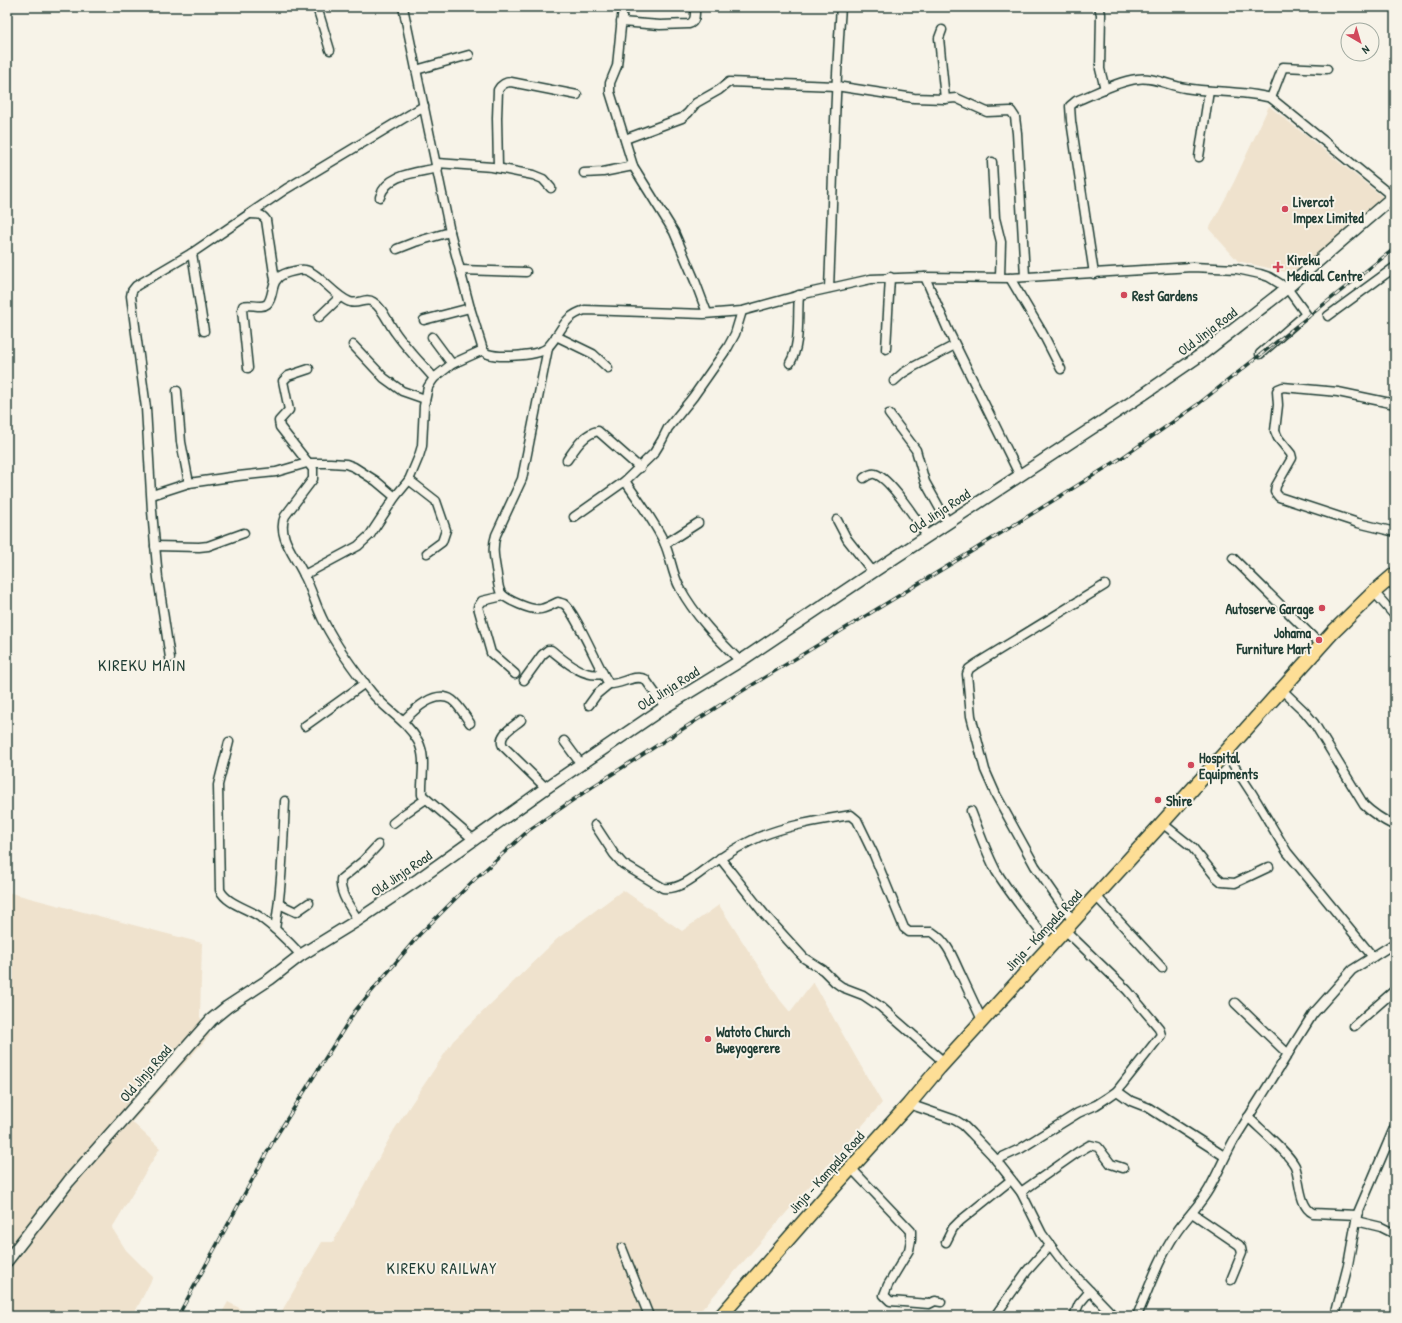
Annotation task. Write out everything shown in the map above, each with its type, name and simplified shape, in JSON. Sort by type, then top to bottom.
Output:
[{"type":"highway","name":"Jinja - Kampala Road","points":[[721,1316],[909,1104],[944,1062],[1069,926],[1281,689],[1321,645],[1374,592],[1395,574]]},
{"type":"main road","name":"Old Jinja Road","points":[[7,1261],[69,1181],[211,1020],[227,1007],[270,979],[301,955],[358,920],[546,788],[665,707],[740,662],[873,572],[1151,390],[1205,352],[1287,288],[1394,196]]},
{"type":"street","points":[[317,7],[330,50]]},
{"type":"street","points":[[403,7],[450,232],[470,308],[483,350],[488,354],[514,356],[529,354],[548,348]]},
{"type":"street","points":[[623,7],[620,22],[617,66],[610,83],[610,89],[633,166],[674,232],[707,313]]},
{"type":"street","points":[[620,22],[660,25],[689,24],[694,20],[695,7]]},
{"type":"street","points":[[829,288],[836,86],[842,7]]},
{"type":"street","points":[[1099,7],[1100,69],[1105,89]]},
{"type":"street","points":[[942,30],[939,38],[945,99]]},
{"type":"street","points":[[416,70],[469,55]]},
{"type":"street","points":[[1270,98],[1283,67],[1327,69]]},
{"type":"street","points":[[1094,274],[1069,109],[1072,102],[1130,80],[1140,78],[1184,88],[1257,94],[1270,98],[1394,196]]},
{"type":"street","points":[[498,167],[497,118],[498,90],[500,87],[506,82],[510,82],[577,95]]},
{"type":"street","points":[[625,139],[682,118],[696,103],[720,90],[728,82],[836,86],[914,98],[956,98],[987,112],[1010,111],[1013,113],[1017,133],[1025,276]]},
{"type":"street","points":[[1199,157],[1209,91]]},
{"type":"street","points":[[170,658],[162,609],[155,546],[146,408],[131,296],[132,291],[136,286],[192,253],[292,186],[424,106]]},
{"type":"street","points":[[992,162],[995,218],[1001,242],[1000,277]]},
{"type":"street","points":[[380,197],[382,189],[386,184],[395,178],[437,166],[498,167],[538,176],[551,188]]},
{"type":"street","points":[[584,173],[603,172],[633,166]]},
{"type":"street","points":[[248,368],[242,310],[243,306],[248,304],[262,306],[266,305],[275,280],[266,220],[263,216],[258,214],[250,214]]},
{"type":"street","points":[[396,250],[415,242],[450,232]]},
{"type":"street","points":[[192,253],[204,331]]},
{"type":"street","points":[[609,684],[602,674],[568,608],[564,604],[558,602],[539,610],[511,601],[503,596],[499,587],[494,555],[493,543],[523,474],[548,348],[568,318],[577,313],[585,310],[665,314],[742,311],[799,295],[871,279],[924,277],[1010,278],[1192,267],[1237,269],[1260,274],[1276,280],[1287,288],[1306,314],[1260,354]]},
{"type":"street","points":[[1328,316],[1395,267]]},
{"type":"street","points":[[275,280],[284,274],[305,270],[311,273],[340,297],[357,303],[367,300],[373,302],[382,312],[405,345],[434,378]]},
{"type":"street","points":[[461,270],[526,272]]},
{"type":"street","points":[[924,277],[955,346],[1020,476]]},
{"type":"street","points":[[886,349],[890,278]]},
{"type":"street","points":[[1010,278],[1042,332],[1060,369]]},
{"type":"street","points":[[790,363],[794,357],[797,345],[799,295]]},
{"type":"street","points":[[319,317],[340,297]]},
{"type":"street","points":[[424,320],[470,308]]},
{"type":"street","points":[[574,517],[625,481],[640,468],[658,448],[668,428],[693,397],[728,347],[735,334],[742,311]]},
{"type":"street","points":[[556,336],[593,354],[608,368]]},
{"type":"street","points":[[432,337],[452,364]]},
{"type":"street","points":[[353,345],[384,378],[402,391],[425,399]]},
{"type":"street","points":[[894,381],[913,367],[955,346]]},
{"type":"street","points":[[304,575],[338,557],[364,541],[370,535],[396,496],[409,480],[419,456],[422,446],[425,399],[428,387],[434,378],[452,364],[483,350]]},
{"type":"street","points":[[309,369],[288,376],[283,381],[289,410],[279,421],[280,427],[313,469],[313,479],[282,522],[285,540],[304,575],[324,622],[334,638],[365,683],[384,706],[403,721],[414,733],[421,749],[423,767],[422,795],[474,840]]},
{"type":"street","points":[[1395,404],[1338,392],[1280,388],[1277,391],[1278,405],[1275,426],[1277,436],[1291,454],[1292,458],[1276,486],[1275,492],[1277,496],[1358,522],[1395,532]]},
{"type":"street","points":[[177,391],[181,442],[189,483]]},
{"type":"street","points":[[889,414],[916,450],[925,482],[948,523]]},
{"type":"street","points":[[567,460],[577,446],[590,433],[598,432],[640,468]]},
{"type":"street","points":[[152,495],[189,483],[276,472],[307,463],[338,463],[354,467],[396,496]]},
{"type":"street","points":[[864,478],[873,473],[877,474],[886,481],[913,514],[928,536]]},
{"type":"street","points":[[409,480],[436,501],[446,530],[442,542],[427,553]]},
{"type":"street","points":[[625,481],[653,522],[665,544],[680,589],[698,616],[740,662]]},
{"type":"street","points":[[837,520],[847,539],[873,572]]},
{"type":"street","points":[[665,544],[698,523]]},
{"type":"street","points":[[155,546],[199,547],[244,533]]},
{"type":"street","points":[[1233,558],[1321,645]]},
{"type":"street","points":[[996,1160],[1020,1149],[1078,1113],[1096,1105],[1117,1091],[1161,1035],[1161,1032],[1154,1021],[1069,926],[996,794],[985,770],[971,716],[967,674],[969,669],[1105,585]]},
{"type":"street","points":[[1374,592],[1395,616]]},
{"type":"street","points":[[503,596],[482,601],[478,607],[491,653],[515,674]]},
{"type":"street","points":[[524,680],[542,655],[548,650],[551,650],[571,665],[585,672],[597,675],[602,674]]},
{"type":"street","points":[[589,705],[597,694],[609,684],[614,684],[637,677],[645,679],[665,707]]},
{"type":"street","points":[[305,726],[365,683]]},
{"type":"street","points":[[1281,689],[1314,723],[1369,811],[1395,826]]},
{"type":"street","points":[[403,721],[417,707],[433,699],[444,697],[453,701],[470,723]]},
{"type":"street","points":[[521,720],[502,737],[501,742],[503,746],[546,788]]},
{"type":"street","points":[[564,741],[581,764]]},
{"type":"street","points":[[229,742],[218,785],[220,890],[222,895],[259,916],[275,929],[301,955]]},
{"type":"street","points":[[1225,752],[1287,852],[1373,957]]},
{"type":"street","points":[[394,823],[426,799]]},
{"type":"street","points":[[275,929],[282,870],[285,801]]},
{"type":"street","points":[[971,811],[987,853],[996,870],[1051,945]]},
{"type":"street","points":[[594,825],[614,854],[623,864],[663,888],[674,888],[693,878],[720,858],[752,840],[804,823],[851,815],[854,816],[874,855],[904,928],[909,932],[932,932],[952,953],[958,971],[982,1020]]},
{"type":"street","points":[[1162,823],[1192,848],[1222,882],[1235,883],[1269,867]]},
{"type":"street","points":[[358,920],[348,904],[340,886],[341,880],[363,861],[378,845]]},
{"type":"street","points":[[720,858],[764,915],[804,958],[823,970],[842,987],[863,995],[881,1007],[944,1062]]},
{"type":"street","points":[[1096,896],[1162,968]]},
{"type":"street","points":[[279,904],[296,912],[309,903]]},
{"type":"street","points":[[1137,1316],[1155,1274],[1176,1233],[1202,1201],[1210,1188],[1224,1156],[1313,1014],[1352,970],[1394,945]]},
{"type":"street","points":[[1354,1026],[1395,990]]},
{"type":"street","points":[[1235,1004],[1288,1054]]},
{"type":"street","points":[[1117,1091],[1131,1101],[1149,1108],[1224,1156]]},
{"type":"street","points":[[909,1104],[949,1118],[963,1125],[996,1160],[1021,1192],[1042,1234],[1066,1266],[1114,1316]]},
{"type":"street","points":[[1248,1117],[1294,1164],[1298,1176],[1303,1204],[1308,1211],[1313,1213],[1357,1218],[1395,1234]]},
{"type":"street","points":[[1335,1316],[1348,1265],[1357,1218],[1395,1126]]},
{"type":"street","points":[[1021,1192],[1090,1145],[1098,1147],[1111,1164],[1123,1168]]},
{"type":"street","points":[[851,1168],[911,1231],[909,1250],[888,1285],[884,1295],[890,1301],[929,1304],[935,1301],[941,1302]]},
{"type":"street","points":[[946,1242],[960,1220],[1011,1180]]},
{"type":"street","points":[[1192,1213],[1242,1248],[1242,1253],[1231,1280]]},
{"type":"street","points":[[995,1316],[1027,1271],[1050,1244]]},
{"type":"street","points":[[622,1248],[649,1316]]},
{"type":"street","points":[[1074,1316],[1079,1304],[1090,1291]]},
{"type":"shaded area","points":[[1269,106],[1384,198],[1356,225],[1295,274],[1238,261],[1209,229],[1234,182]]},
{"type":"shaded area","points":[[623,890],[682,931],[719,905],[780,1000],[790,1012],[813,982],[882,1103],[696,1316],[279,1316],[322,1242],[333,1242],[394,1130],[453,1041],[557,939]]},
{"type":"shaded area","points":[[7,892],[202,943],[200,1017],[210,1035],[132,1122],[160,1148],[112,1228],[126,1250],[153,1277],[133,1316],[7,1316]]},
{"type":"shaded area","points":[[228,1302],[254,1316],[220,1316]]},
{"type":"railway","points":[[178,1316],[275,1138],[355,1011],[419,935],[474,880],[529,830],[592,787],[739,693],[974,550],[1123,457],[1197,405],[1395,248]]},
{"type":"place","name":"Livercot Impex Limited","points":[[1285,209]]},
{"type":"place","name":"Kireku Medical Centre","points":[[1278,267]]},
{"type":"place","name":"Rest Gardens","points":[[1124,295]]},
{"type":"place","name":"Autoserve Garage","points":[[1322,608]]},
{"type":"place","name":"Johama Furniture Mart","points":[[1319,640]]},
{"type":"place","name":"Hospital Equipments","points":[[1191,765]]},
{"type":"place","name":"Shire","points":[[1158,800]]},
{"type":"place","name":"Watoto Church Bweyogerere","points":[[708,1039]]},
{"type":"district","name":"KIREKU MAIN","points":[[142,665]]},
{"type":"district","name":"KIREKU RAILWAY","points":[[442,1268]]}]
